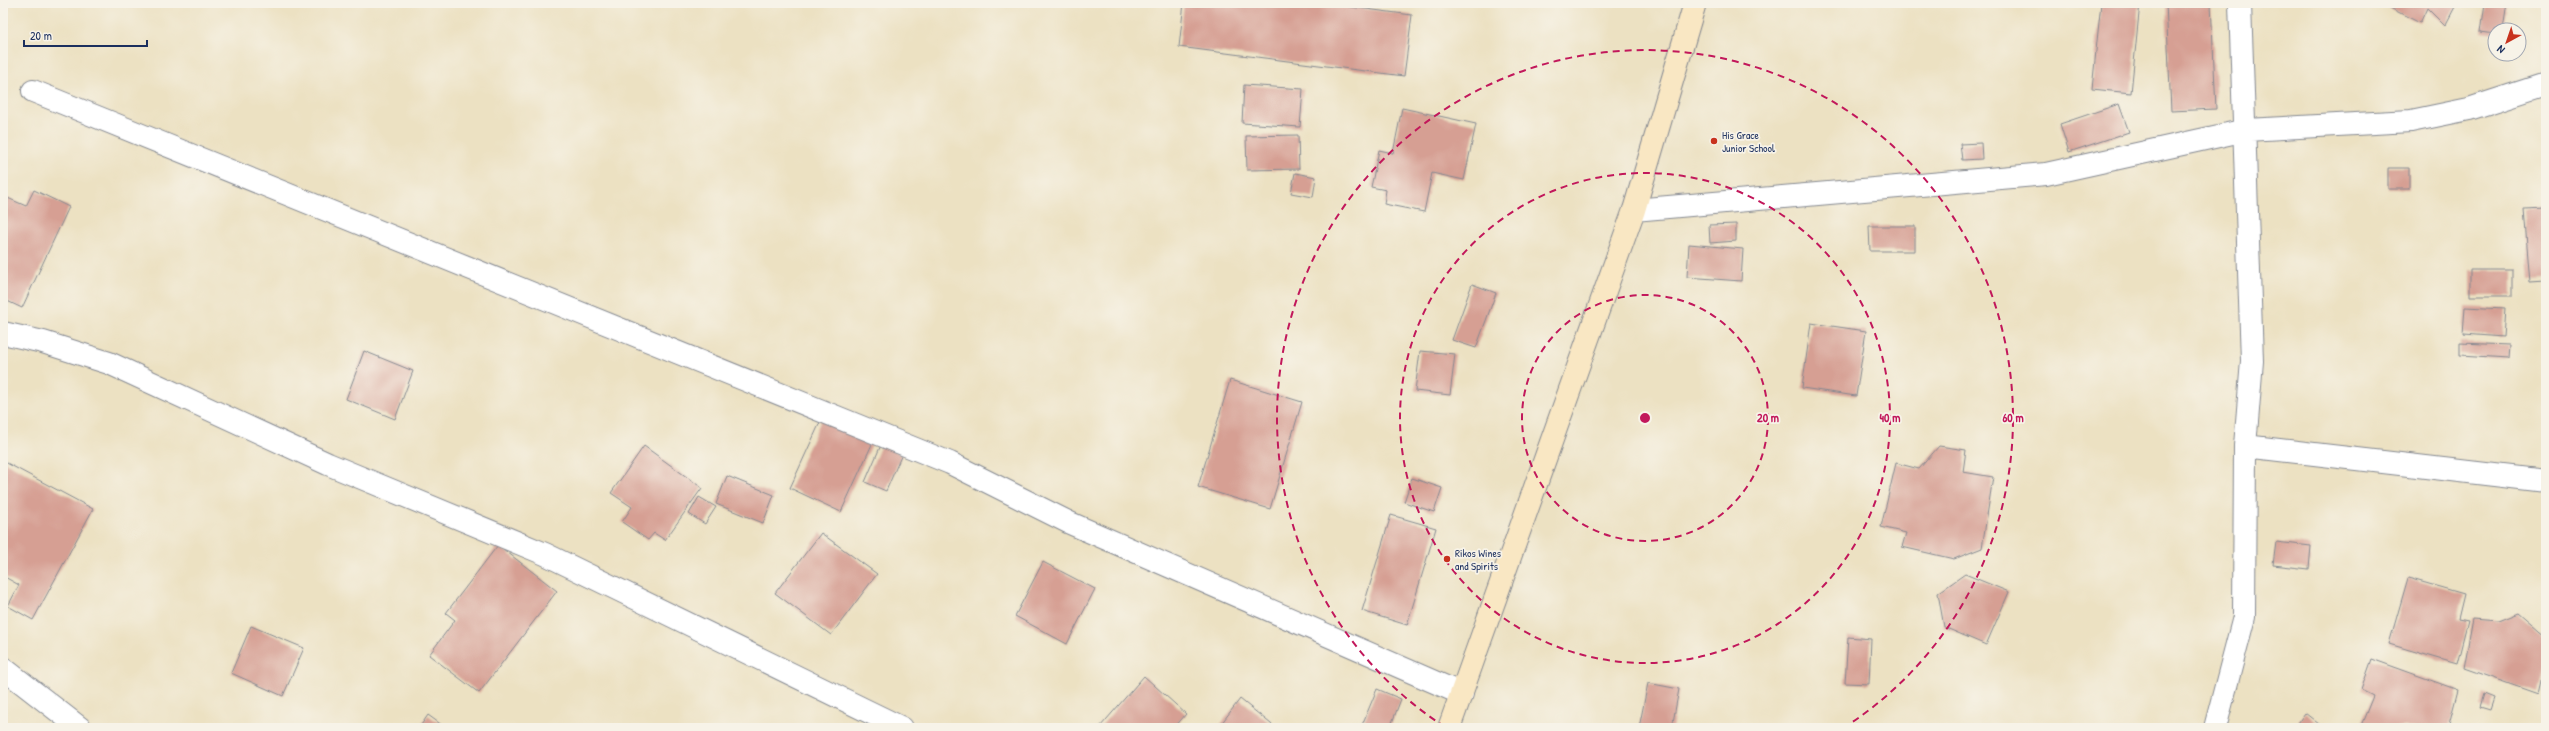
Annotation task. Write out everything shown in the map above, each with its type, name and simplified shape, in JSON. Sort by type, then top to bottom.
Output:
[{"type":"street","points":[[1449,728],[1634,210],[1695,3]]},
{"type":"street","points":[[2215,728],[2244,617],[2245,446],[2252,361],[2246,130],[2240,3]]},
{"type":"street","points":[[1634,210],[2046,174],[2246,130],[2411,121],[2469,109],[2546,84]]},
{"type":"street","points":[[33,91],[950,463],[1070,523],[1462,694]]},
{"type":"street","points":[[3,333],[43,342],[109,363],[328,464],[545,554],[902,728]]},
{"type":"street","points":[[2245,446],[2546,481]]},
{"type":"street","points":[[3,668],[80,728]]},
{"type":"building","points":[[1184,3],[1320,3],[1412,15],[1404,76],[1179,47]]},
{"type":"building","points":[[2101,3],[2140,3],[2131,93],[2092,89]]},
{"type":"building","points":[[2166,3],[2211,3],[2216,109],[2171,111]]},
{"type":"building","points":[[2385,3],[2457,3],[2445,26],[2427,8],[2420,23],[2384,5]]},
{"type":"building","points":[[2485,3],[2507,3],[2504,22],[2487,22],[2487,33],[2481,32]]},
{"type":"building","points":[[1244,85],[1303,89],[1300,127],[1242,123]]},
{"type":"building","points":[[2119,104],[2129,132],[2069,152],[2060,124]]},
{"type":"building","points":[[1402,108],[1476,124],[1464,180],[1432,173],[1424,212],[1384,204],[1386,190],[1371,187],[1379,150],[1393,153]]},
{"type":"building","points":[[1298,135],[1299,169],[1247,170],[1246,136]]},
{"type":"building","points":[[1981,143],[1982,159],[1962,160],[1960,144]]},
{"type":"building","points":[[2388,168],[2409,168],[2409,189],[2388,189]]},
{"type":"building","points":[[1295,173],[1316,177],[1313,197],[1291,193]]},
{"type":"building","points":[[34,190],[69,207],[22,308],[3,299],[3,196],[26,206]]},
{"type":"building","points":[[2546,208],[2546,281],[2530,282],[2524,209]]},
{"type":"building","points":[[1736,224],[1736,241],[1710,243],[1709,225]]},
{"type":"building","points":[[1869,226],[1915,226],[1915,251],[1870,251]]},
{"type":"building","points":[[1689,244],[1743,249],[1741,281],[1687,277]]},
{"type":"building","points":[[2470,270],[2512,270],[2512,296],[2470,296]]},
{"type":"building","points":[[1472,284],[1496,293],[1476,348],[1452,340]]},
{"type":"building","points":[[2465,307],[2505,309],[2503,337],[2463,334]]},
{"type":"building","points":[[1811,323],[1866,331],[1856,396],[1802,388]]},
{"type":"building","points":[[2460,343],[2509,345],[2508,358],[2460,355]]},
{"type":"building","points":[[364,351],[413,371],[395,419],[346,399]]},
{"type":"building","points":[[1420,351],[1455,354],[1450,395],[1415,391]]},
{"type":"building","points":[[1230,380],[1302,402],[1270,509],[1198,487]]},
{"type":"building","points":[[822,418],[873,442],[841,512],[790,488]]},
{"type":"building","points":[[881,445],[902,454],[886,491],[865,482]]},
{"type":"building","points":[[644,446],[702,488],[665,540],[654,533],[648,540],[622,522],[632,507],[611,493]]},
{"type":"building","points":[[1939,446],[1966,450],[1963,472],[1993,477],[1982,548],[1954,559],[1902,547],[1906,533],[1881,527],[1896,463],[1919,469]]},
{"type":"building","points":[[3,461],[93,509],[33,620],[8,606],[19,585],[3,576]]},
{"type":"building","points":[[727,476],[774,495],[763,523],[716,504]]},
{"type":"building","points":[[1412,478],[1442,488],[1434,512],[1404,502]]},
{"type":"building","points":[[699,497],[716,507],[705,524],[689,514]]},
{"type":"building","points":[[1391,515],[1436,528],[1407,625],[1362,611]]},
{"type":"building","points":[[821,533],[877,574],[831,635],[775,593]]},
{"type":"building","points":[[2276,542],[2311,546],[2309,569],[2273,565]]},
{"type":"building","points":[[498,545],[557,591],[479,693],[429,655],[455,620],[446,613]]},
{"type":"building","points":[[1043,562],[1095,589],[1067,644],[1015,616]]},
{"type":"building","points":[[1965,574],[2009,592],[1986,645],[1944,627],[1938,593]]},
{"type":"building","points":[[2408,578],[2464,594],[2458,619],[2468,621],[2457,664],[2389,644]]},
{"type":"building","points":[[2518,613],[2546,637],[2546,658],[2538,694],[2464,668],[2473,619],[2498,621]]},
{"type":"building","points":[[251,626],[304,648],[283,696],[231,673]]},
{"type":"building","points":[[1848,637],[1871,639],[1869,684],[1845,683]]},
{"type":"building","points":[[2372,659],[2458,690],[2448,728],[2360,728],[2373,696],[2361,690]]},
{"type":"building","points":[[1144,676],[1186,714],[1174,728],[1101,728],[1100,727]]},
{"type":"building","points":[[1648,683],[1679,689],[1672,728],[1639,728]]},
{"type":"building","points":[[1377,689],[1401,699],[1390,728],[1370,728],[1362,725]]},
{"type":"building","points":[[2484,694],[2494,698],[2490,710],[2480,707]]},
{"type":"building","points":[[1240,699],[1276,728],[1218,728]]},
{"type":"building","points":[[2305,713],[2324,728],[2295,727]]},
{"type":"building","points":[[428,715],[446,728],[419,728]]},
{"type":"place","name":"His Grace Junior School","points":[[1714,141]]},
{"type":"place","name":"Rikos Wines and Spirits","points":[[1447,559]]}]
